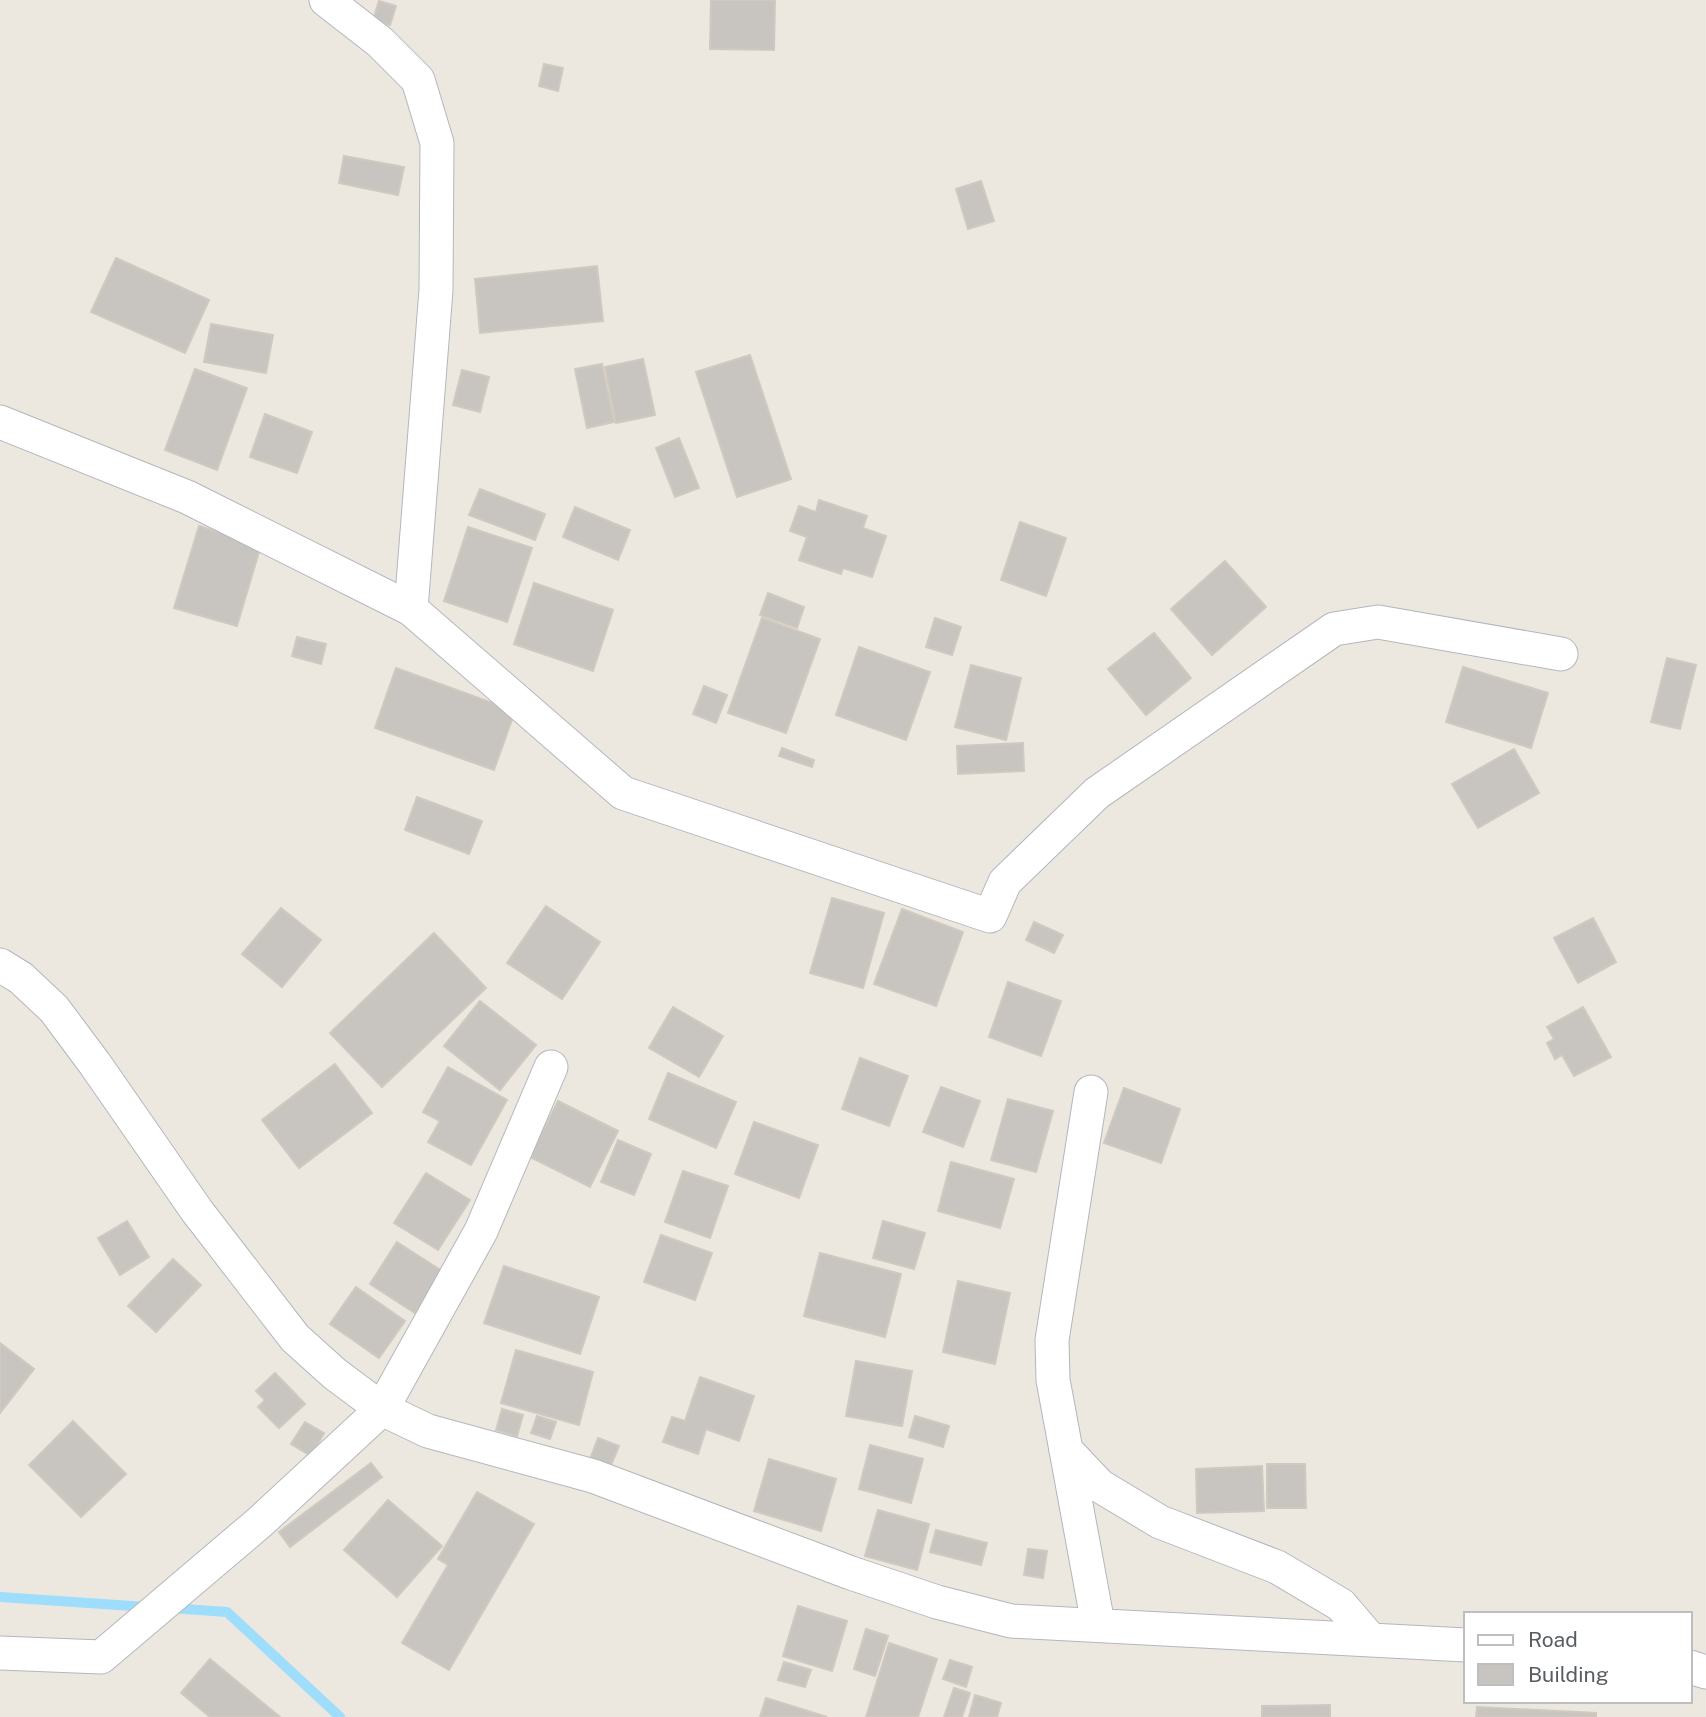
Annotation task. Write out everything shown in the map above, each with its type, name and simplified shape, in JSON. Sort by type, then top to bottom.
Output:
[{"type":"street","points":[[326,0],[380,42],[418,80],[437,143],[436,290],[411,609]]},
{"type":"street","points":[[0,422],[187,497],[411,609],[622,793],[990,916],[1005,882],[1097,793],[1334,629],[1378,622],[1561,654]]},
{"type":"street","points":[[0,965],[21,978],[54,1010],[197,1211],[295,1338],[335,1374],[382,1409],[428,1431],[593,1476],[850,1573],[937,1602],[1012,1620],[1464,1645]]},
{"type":"street","points":[[0,1653],[102,1657],[260,1522],[382,1409],[481,1231],[551,1067]]},
{"type":"street","points":[[1091,1092],[1052,1340],[1053,1380],[1098,1624]]},
{"type":"street","points":[[1066,1450],[1100,1486],[1160,1522],[1277,1567],[1340,1605],[1370,1639]]},
{"type":"building","points":[[711,0],[775,0],[774,50],[710,49]]},
{"type":"building","points":[[379,1],[396,6],[390,25],[373,20]]},
{"type":"building","points":[[544,64],[563,68],[558,91],[539,86]]},
{"type":"building","points":[[344,156],[404,167],[398,195],[339,183]]},
{"type":"building","points":[[981,181],[994,221],[968,229],[956,189]]},
{"type":"building","points":[[116,258],[209,300],[185,353],[91,312]]},
{"type":"building","points":[[597,266],[603,321],[480,333],[475,279]]},
{"type":"building","points":[[211,324],[273,335],[266,373],[204,362]]},
{"type":"building","points":[[750,355],[791,479],[737,497],[696,372]]},
{"type":"building","points":[[643,359],[655,415],[616,423],[605,367]]},
{"type":"building","points":[[602,364],[614,422],[587,428],[575,369]]},
{"type":"building","points":[[195,369],[247,388],[217,470],[165,450]]},
{"type":"building","points":[[462,370],[489,377],[480,412],[453,405]]},
{"type":"building","points":[[265,414],[312,432],[297,473],[250,457]]},
{"type":"building","points":[[679,438],[699,488],[675,497],[656,448]]},
{"type":"building","points":[[480,489],[545,514],[535,540],[469,515]]},
{"type":"building","points":[[819,500],[867,516],[863,528],[886,536],[872,577],[843,568],[841,574],[799,560],[807,537],[790,531],[799,506],[816,512]]},
{"type":"building","points":[[575,507],[630,530],[618,560],[563,537]]},
{"type":"building","points":[[1020,522],[1066,538],[1046,596],[1001,580]]},
{"type":"building","points":[[199,526],[261,545],[237,626],[174,608]]},
{"type":"building","points":[[468,527],[532,548],[507,622],[444,601]]},
{"type":"building","points":[[1225,561],[1266,607],[1212,655],[1171,609]]},
{"type":"building","points":[[534,583],[613,610],[593,671],[514,644]]},
{"type":"building","points":[[768,593],[804,607],[797,628],[760,615]]},
{"type":"building","points":[[762,618],[820,639],[786,733],[728,713]]},
{"type":"building","points":[[935,618],[961,627],[952,655],[926,647]]},
{"type":"building","points":[[1154,633],[1191,678],[1146,715],[1108,669]]},
{"type":"building","points":[[297,637],[326,644],[321,664],[292,656]]},
{"type":"building","points":[[859,647],[930,672],[906,740],[836,715]]},
{"type":"building","points":[[1667,658],[1696,665],[1680,729],[1651,722]]},
{"type":"building","points":[[971,665],[1021,678],[1006,740],[955,727]]},
{"type":"building","points":[[1463,667],[1548,693],[1531,748],[1446,722]]},
{"type":"building","points":[[396,668],[515,711],[494,770],[375,728]]},
{"type":"building","points":[[704,686],[727,695],[716,723],[693,714]]},
{"type":"building","points":[[1023,743],[1024,771],[958,774],[957,746]]},
{"type":"building","points":[[782,748],[814,760],[812,767],[779,756]]},
{"type":"building","points":[[1514,749],[1539,793],[1478,828],[1452,784]]},
{"type":"building","points":[[417,797],[482,821],[469,854],[405,830]]},
{"type":"building","points":[[832,898],[884,913],[863,988],[810,973]]},
{"type":"building","points":[[546,906],[600,942],[562,999],[507,963]]},
{"type":"building","points":[[281,908],[321,940],[282,987],[242,954]]},
{"type":"building","points":[[902,909],[963,932],[936,1006],[874,984]]},
{"type":"building","points":[[1593,918],[1616,962],[1578,983],[1554,938]]},
{"type":"building","points":[[1034,922],[1063,935],[1054,953],[1026,940]]},
{"type":"building","points":[[434,933],[486,988],[382,1087],[330,1033]]},
{"type":"building","points":[[1008,982],[1061,1001],[1041,1056],[989,1037]]},
{"type":"building","points":[[480,1001],[536,1045],[500,1090],[444,1046]]},
{"type":"building","points":[[673,1007],[723,1036],[699,1077],[649,1048]]},
{"type":"building","points":[[1583,1007],[1611,1057],[1574,1076],[1562,1055],[1555,1059],[1547,1043],[1554,1039],[1547,1027]]},
{"type":"building","points":[[860,1058],[908,1076],[889,1126],[842,1109]]},
{"type":"building","points":[[335,1064],[372,1113],[299,1168],[262,1120]]},
{"type":"building","points":[[448,1067],[507,1100],[471,1165],[428,1142],[440,1121],[423,1112]]},
{"type":"building","points":[[668,1073],[736,1102],[716,1148],[649,1119]]},
{"type":"building","points":[[941,1087],[980,1101],[963,1147],[923,1132]]},
{"type":"building","points":[[1124,1088],[1180,1109],[1161,1163],[1104,1143]]},
{"type":"building","points":[[1008,1099],[1053,1111],[1036,1172],[991,1160]]},
{"type":"building","points":[[558,1101],[618,1131],[590,1187],[530,1157]]},
{"type":"building","points":[[754,1122],[818,1145],[799,1198],[735,1174]]},
{"type":"building","points":[[618,1140],[651,1154],[634,1195],[601,1182]]},
{"type":"building","points":[[951,1162],[1014,1179],[1000,1228],[938,1211]]},
{"type":"building","points":[[683,1171],[728,1186],[710,1238],[665,1222]]},
{"type":"building","points":[[426,1173],[470,1200],[438,1250],[394,1223]]},
{"type":"building","points":[[127,1221],[149,1257],[120,1275],[98,1238]]},
{"type":"building","points":[[883,1221],[925,1233],[914,1269],[873,1258]]},
{"type":"building","points":[[661,1235],[712,1253],[695,1300],[644,1282]]},
{"type":"building","points":[[397,1242],[442,1271],[415,1313],[370,1284]]},
{"type":"building","points":[[820,1253],[901,1274],[885,1337],[804,1316]]},
{"type":"building","points":[[173,1259],[201,1285],[156,1332],[128,1306]]},
{"type":"building","points":[[504,1266],[599,1297],[580,1354],[484,1323]]},
{"type":"building","points":[[958,1281],[1010,1293],[995,1364],[943,1352]]},
{"type":"building","points":[[356,1287],[405,1321],[379,1358],[330,1324]]},
{"type":"building","points":[[0,1343],[34,1369],[0,1413]]},
{"type":"building","points":[[516,1350],[593,1372],[579,1425],[501,1403]]},
{"type":"building","points":[[856,1361],[912,1371],[902,1426],[846,1416]]},
{"type":"building","points":[[275,1373],[305,1404],[279,1428],[258,1407],[265,1400],[256,1391]]},
{"type":"building","points":[[700,1377],[754,1396],[739,1441],[706,1429],[698,1454],[663,1442],[672,1417],[685,1421]]},
{"type":"building","points":[[502,1409],[523,1415],[517,1436],[496,1430]]},
{"type":"building","points":[[537,1416],[556,1422],[550,1439],[531,1433]]},
{"type":"building","points":[[915,1416],[949,1426],[943,1447],[909,1437]]},
{"type":"building","points":[[73,1421],[126,1474],[81,1517],[29,1465]]},
{"type":"building","points":[[305,1422],[324,1433],[311,1456],[291,1444]]},
{"type":"building","points":[[598,1438],[619,1446],[609,1470],[589,1462]]},
{"type":"building","points":[[870,1445],[923,1459],[911,1503],[859,1489]]},
{"type":"building","points":[[769,1459],[836,1479],[821,1531],[754,1511]]},
{"type":"building","points":[[371,1463],[382,1477],[290,1547],[279,1532]]},
{"type":"building","points":[[1267,1464],[1305,1464],[1306,1508],[1267,1508]]},
{"type":"building","points":[[1262,1466],[1264,1511],[1197,1513],[1196,1469]]},
{"type":"building","points":[[477,1492],[534,1524],[449,1670],[402,1643],[448,1565],[438,1559]]},
{"type":"building","points":[[388,1500],[442,1546],[397,1597],[344,1550]]},
{"type":"building","points":[[878,1510],[929,1524],[917,1570],[865,1556]]},
{"type":"building","points":[[936,1530],[987,1543],[981,1565],[930,1552]]},
{"type":"building","points":[[1028,1549],[1047,1551],[1043,1578],[1024,1575]]},
{"type":"building","points":[[798,1606],[847,1621],[832,1671],[783,1656]]},
{"type":"building","points":[[866,1629],[888,1636],[875,1676],[854,1669]]},
{"type":"building","points":[[889,1643],[937,1659],[918,1717],[866,1717]]},
{"type":"building","points":[[210,1659],[280,1717],[210,1717],[181,1693]]},
{"type":"building","points":[[950,1660],[972,1667],[966,1687],[943,1679]]},
{"type":"building","points":[[784,1662],[811,1670],[805,1687],[778,1680]]},
{"type":"building","points":[[954,1688],[970,1693],[962,1717],[944,1717]]},
{"type":"building","points":[[975,1695],[1001,1703],[997,1717],[969,1717]]},
{"type":"building","points":[[766,1698],[827,1717],[760,1717]]},
{"type":"building","points":[[1330,1705],[1330,1717],[1262,1717],[1262,1706]]},
{"type":"building","points":[[1477,1707],[1596,1713],[1596,1717],[1476,1717]]},
{"type":"waterway","points":[[0,1597],[147,1607]]},
{"type":"waterway","points":[[170,1608],[227,1612],[340,1717]]}]
